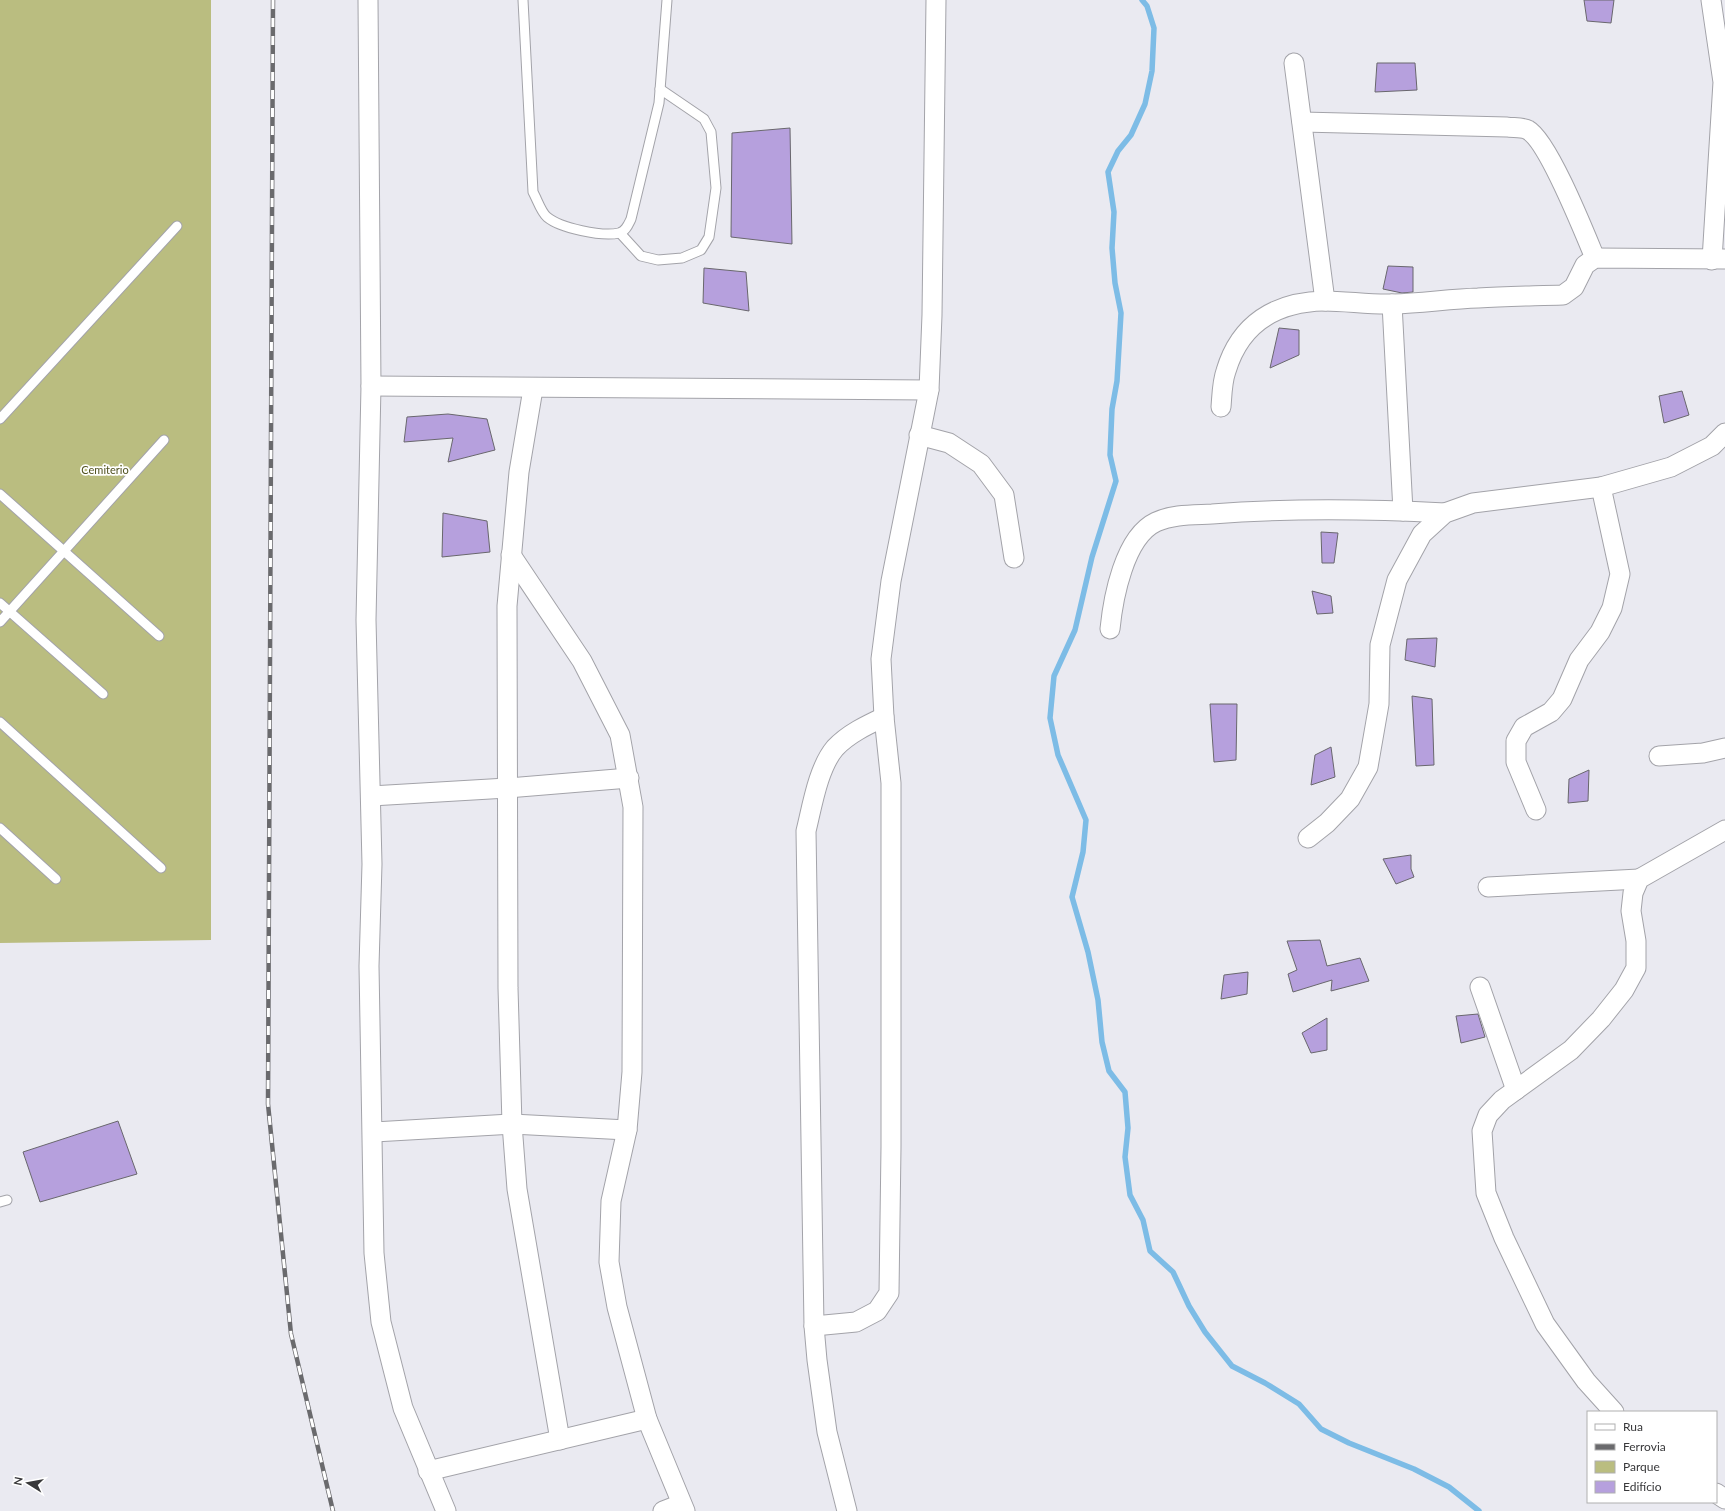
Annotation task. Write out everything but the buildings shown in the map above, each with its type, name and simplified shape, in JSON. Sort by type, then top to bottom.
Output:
[{"type":"street","points":[[368,0],[371,386],[366,620],[372,864],[369,966],[374,1132],[374,1253],[381,1322],[403,1408],[428,1471],[446,1511]]},
{"type":"street","points":[[814,1326],[856,1322],[876,1311],[890,1293],[891,784],[884,717],[881,659],[892,581],[919,435],[929,390],[932,315],[936,0]]},
{"type":"street","points":[[1221,407],[1225,372],[1234,349],[1249,328],[1262,318],[1282,308],[1304,302],[1325,301],[1392,304],[1479,298],[1563,295],[1574,287],[1585,265],[1595,258],[1718,260],[1723,82],[1711,0]]},
{"type":"street","points":[[1294,63],[1325,301]]},
{"type":"street","points":[[1302,122],[1507,127],[1528,130],[1540,140],[1575,209],[1595,258]]},
{"type":"street","points":[[1392,304],[1403,511]]},
{"type":"street","points":[[371,386],[929,390]]},
{"type":"street","points":[[533,388],[519,472],[506,606],[508,988],[512,1124],[518,1196],[560,1440]]},
{"type":"street","points":[[1110,629],[1114,596],[1126,561],[1138,537],[1155,522],[1174,517],[1239,512],[1403,511],[1445,513],[1473,503],[1602,488],[1671,467],[1712,446],[1725,433]]},
{"type":"street","points":[[919,435],[949,443],[981,464],[1004,495],[1014,558]]},
{"type":"street","points":[[1536,810],[1516,762],[1516,742],[1524,727],[1551,712],[1562,699],[1580,660],[1600,632],[1612,608],[1620,574],[1602,488]]},
{"type":"street","points":[[1308,838],[1327,823],[1350,799],[1368,767],[1379,704],[1380,645],[1397,580],[1422,534],[1445,513]]},
{"type":"street","points":[[510,555],[582,661],[620,735],[629,778],[633,807],[632,1072],[627,1130],[611,1201],[609,1262],[617,1307],[647,1419],[683,1507],[663,1511]]},
{"type":"street","points":[[847,1511],[827,1432],[816,1360],[814,1326],[806,831],[818,779],[835,748],[859,729],[884,717]]},
{"type":"street","points":[[1659,756],[1703,754],[1725,748]]},
{"type":"street","points":[[371,796],[507,788],[629,778]]},
{"type":"street","points":[[1488,887],[1639,879],[1725,830]]},
{"type":"street","points":[[1613,1411],[1586,1381],[1545,1324],[1504,1238],[1486,1193],[1482,1131],[1488,1115],[1502,1100],[1571,1050],[1601,1019],[1624,990],[1636,968],[1636,941],[1631,912],[1633,892],[1639,879]]},
{"type":"street","points":[[1480,987],[1516,1090]]},
{"type":"street","points":[[374,1132],[512,1124],[627,1130]]},
{"type":"street","points":[[428,1471],[647,1419]]},
{"type":"street","points":[[1717,1494],[1725,1500]]},
{"type":"lane","points":[[522,0],[534,192],[545,216],[560,224],[598,233],[620,233],[627,228],[631,219],[659,103],[667,0]]},
{"type":"lane","points":[[620,233],[641,256],[658,260],[682,258],[701,250],[709,237],[716,188],[711,132],[704,119],[660,89]]},
{"type":"lane","points":[[0,419],[177,226]]},
{"type":"lane","points":[[0,622],[164,440]]},
{"type":"lane","points":[[0,494],[159,636]]},
{"type":"lane","points":[[0,603],[103,694]]},
{"type":"lane","points":[[0,722],[161,868]]},
{"type":"lane","points":[[0,828],[56,879]]},
{"type":"green space","name":"Cemiterio","points":[[0,0],[211,0],[211,940],[0,943]]},
{"type":"waterway","points":[[1142,0],[1147,6],[1154,28],[1152,71],[1145,104],[1131,135],[1118,151],[1108,172],[1114,212],[1112,248],[1115,283],[1121,313],[1117,381],[1112,409],[1110,455],[1116,481],[1092,557],[1075,630],[1054,676],[1050,718],[1058,755],[1086,820],[1083,852],[1072,897],[1088,952],[1098,1000],[1102,1042],[1109,1071],[1125,1092],[1128,1128],[1125,1157],[1130,1195],[1143,1220],[1150,1251],[1173,1272],[1189,1306],[1205,1332],[1232,1366],[1265,1383],[1299,1404],[1321,1429],[1349,1443],[1414,1469],[1449,1487],[1479,1511]]},
{"type":"railway","points":[[273,0],[268,1104],[291,1334],[333,1511]]}]
